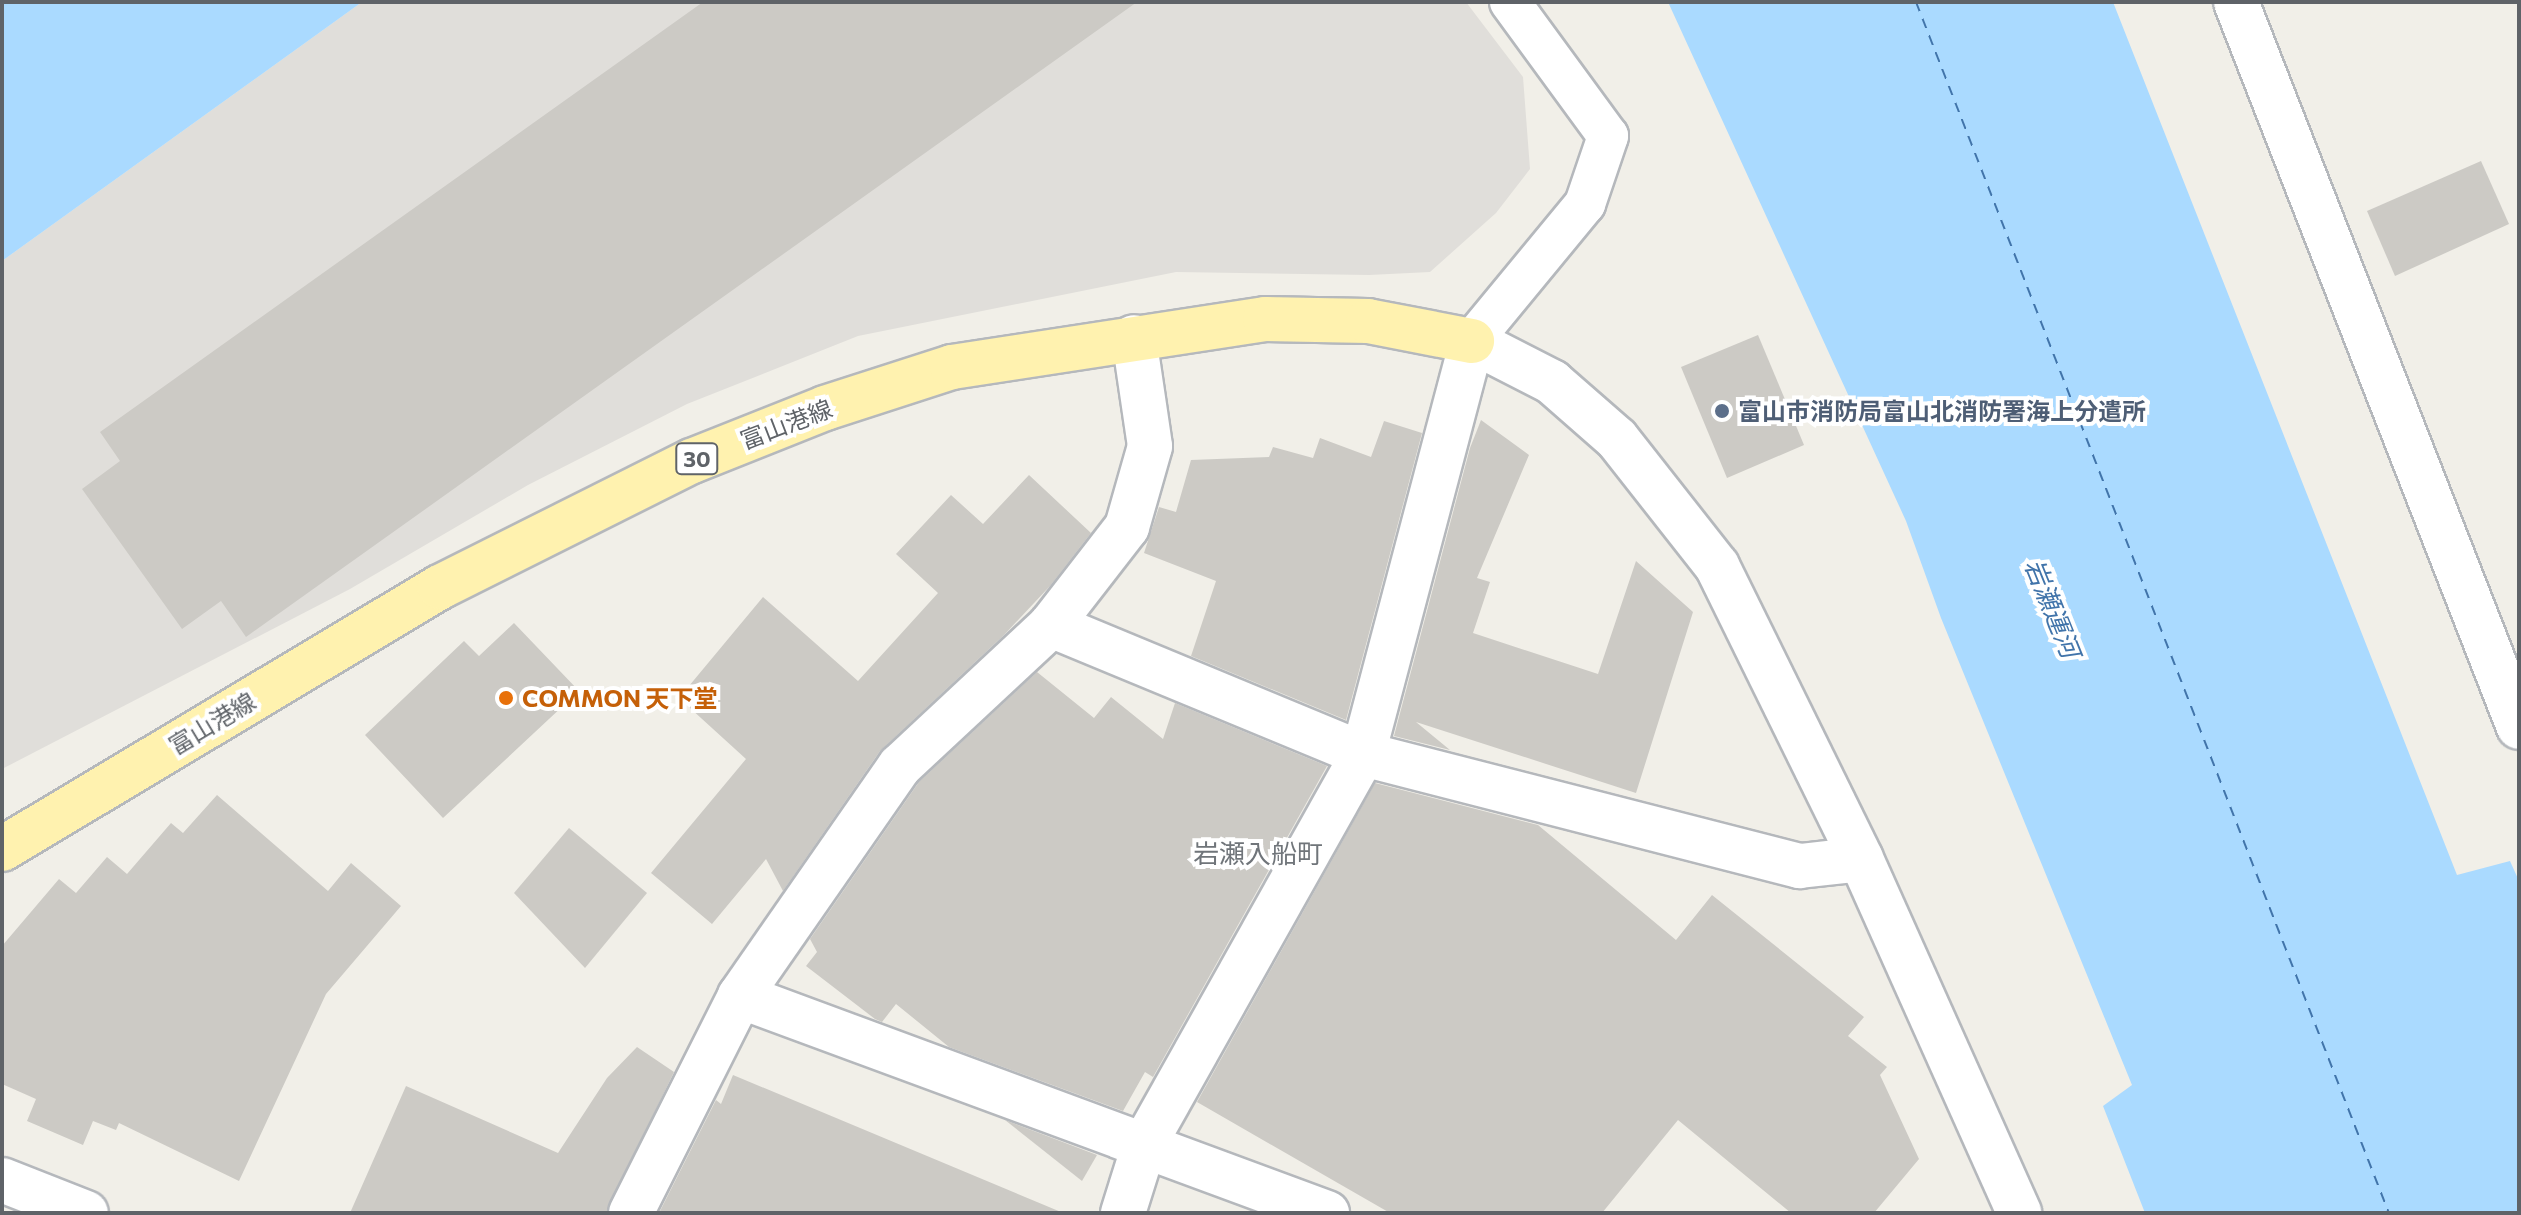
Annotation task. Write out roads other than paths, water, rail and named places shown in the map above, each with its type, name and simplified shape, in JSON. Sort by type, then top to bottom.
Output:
[{"type":"main road","name":"富山港線","points":[[2,849],[440,587],[692,461],[825,408],[952,367],[1265,319],[1368,321],[1472,341]]},
{"type":"street","points":[[2236,2],[2519,727]]},
{"type":"street","points":[[631,1213],[740,996],[900,766],[1051,625],[1127,527],[1150,446],[1134,337]]},
{"type":"street","points":[[1123,1213],[1145,1143],[1363,754],[1472,341],[1552,382],[1617,439],[1717,566],[1861,859],[2019,1213]]},
{"type":"street","points":[[1051,625],[1363,754],[1800,866],[1861,859]]},
{"type":"street","points":[[740,996],[1145,1143],[1327,1213]]},
{"type":"street","points":[[2,1180],[86,1213]]},
{"type":"lane","points":[[1472,341],[1585,204],[1608,136],[1510,2]]},
{"type":"water","points":[[2,2],[362,2],[2,261]]},
{"type":"water","name":"岩瀬運河","points":[[1668,2],[2113,2],[2457,875],[2510,861],[2519,881],[2519,1213],[2145,1213],[2103,1106],[2132,1085],[1941,618],[1906,521]]},
{"type":"place","name":"富山市消防局富山北消防署海上分遣所","points":[[1722,411]]},
{"type":"place","name":"COMMON 天下堂","points":[[506,698]]},
{"type":"district","name":"岩瀬入船町","points":[[1258,853]]}]
